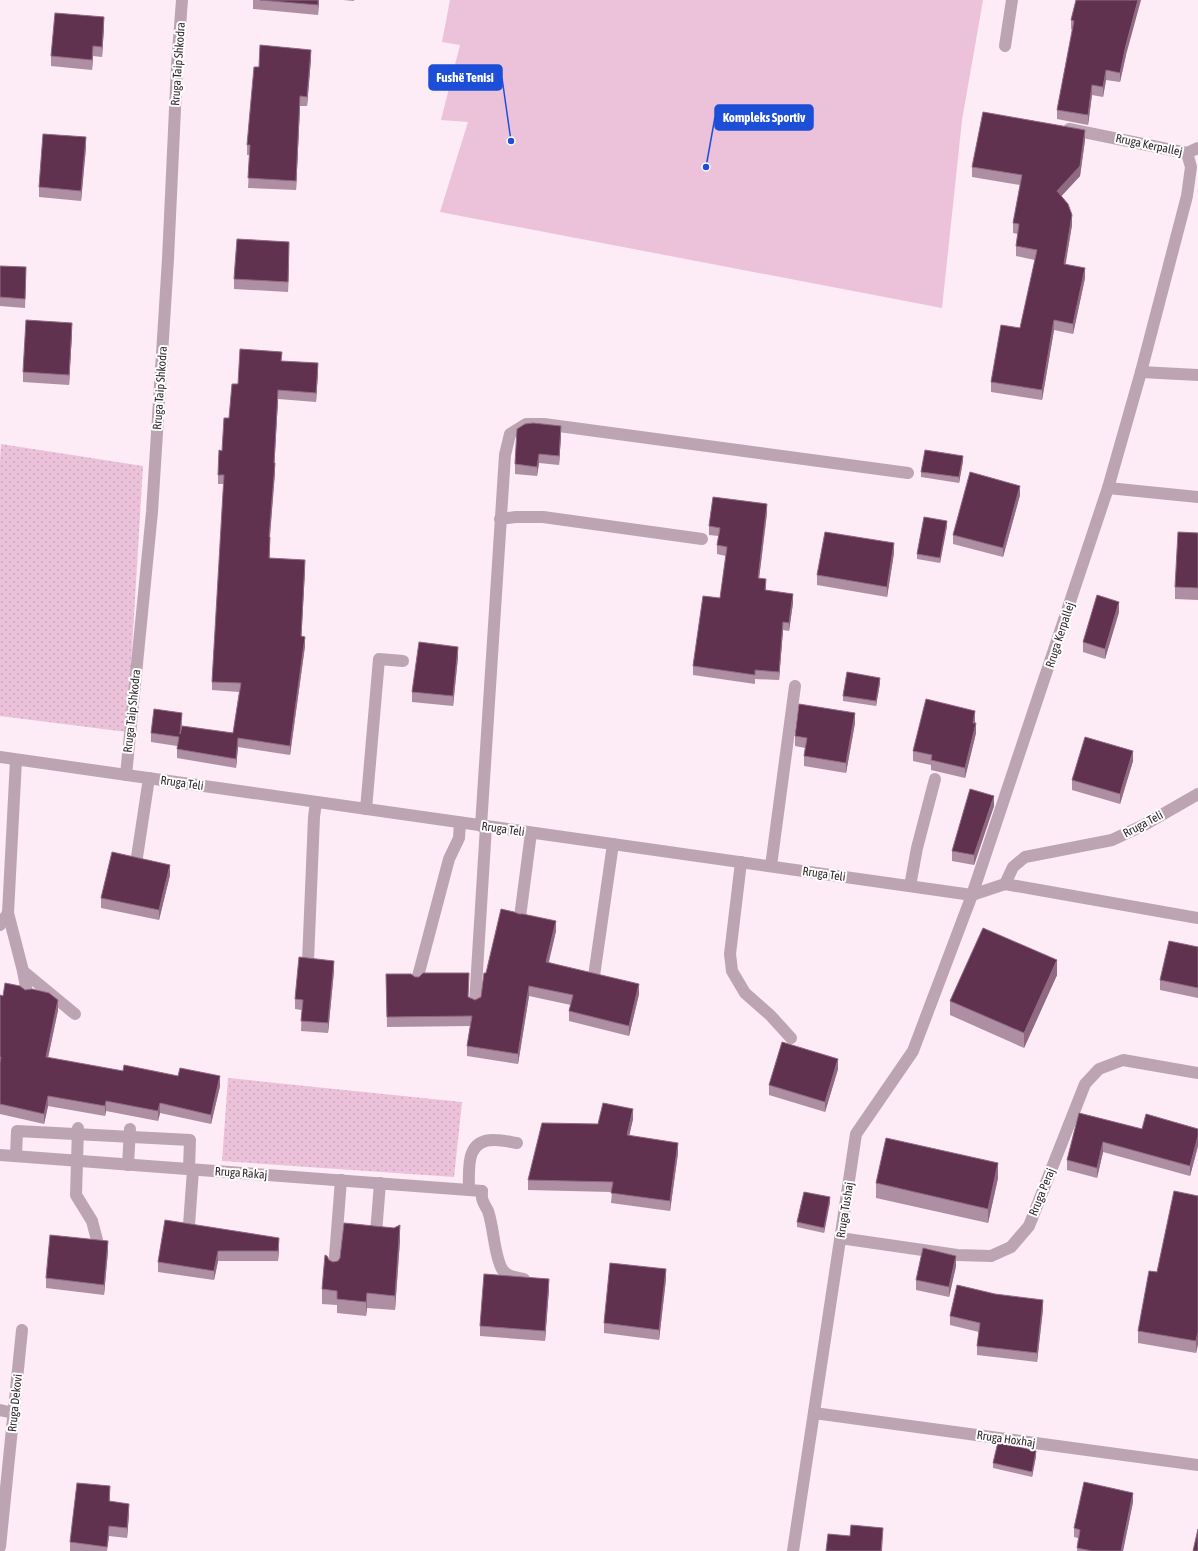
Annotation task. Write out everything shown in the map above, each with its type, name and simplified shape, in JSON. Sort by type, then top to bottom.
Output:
[{"type":"street","name":"Rruga Taip Shkodra","points":[[126,775],[152,512],[182,0]]},
{"type":"street","points":[[1005,46],[1012,0]]},
{"type":"street","name":"Rruga Kerpallej","points":[[972,895],[1108,488],[1141,372],[1187,196],[1193,151],[1060,127]]},
{"type":"street","points":[[1141,372],[1198,375]]},
{"type":"street","points":[[475,1003],[500,519],[505,455],[510,434],[526,424],[544,424],[908,473]]},
{"type":"street","points":[[1108,488],[1198,497]]},
{"type":"street","points":[[500,519],[516,517],[543,517],[702,539]]},
{"type":"street","points":[[366,809],[379,659],[403,661]]},
{"type":"street","points":[[772,866],[795,686]]},
{"type":"street","name":"Rruga Teli","points":[[0,757],[972,895],[1005,884],[1198,918]]},
{"type":"street","points":[[16,760],[8,913],[27,993]]},
{"type":"street","points":[[137,857],[149,778]]},
{"type":"street","points":[[910,886],[917,848],[935,779]]},
{"type":"street","name":"Rruga Teli","points":[[1005,884],[1013,868],[1025,857],[1112,840],[1144,825],[1198,794]]},
{"type":"street","points":[[308,962],[314,817],[316,802]]},
{"type":"street","points":[[417,980],[449,859],[459,838],[460,823]]},
{"type":"street","points":[[520,917],[531,833]]},
{"type":"street","points":[[594,976],[613,844]]},
{"type":"street","points":[[741,862],[730,954],[732,971],[745,993],[770,1015],[791,1038]]},
{"type":"street","name":"Rruga Tushaj","points":[[793,1551],[856,1134],[913,1051],[972,895]]},
{"type":"street","points":[[0,925],[8,913]]},
{"type":"street","points":[[23,971],[75,1014]]},
{"type":"street","name":"Rruga Peraj","points":[[840,1238],[957,1255],[991,1256],[1011,1247],[1029,1226],[1086,1084],[1099,1069],[1123,1060],[1198,1073]]},
{"type":"street","points":[[16,1156],[17,1131],[78,1131],[190,1137],[191,1169],[189,1225]]},
{"type":"street","points":[[78,1131],[76,1196],[92,1221],[97,1240]]},
{"type":"street","points":[[128,1164],[130,1133]]},
{"type":"street","points":[[469,1190],[473,1150],[480,1142],[495,1140],[518,1143]]},
{"type":"street","name":"Rruga Rakaj","points":[[0,1155],[482,1191],[482,1199],[487,1210],[502,1269],[509,1276],[533,1280]]},
{"type":"street","points":[[334,1269],[341,1231],[341,1180]]},
{"type":"street","points":[[380,1183],[372,1233],[388,1234]]},
{"type":"street","name":"Rruga Dekovi","points":[[0,1547],[22,1330]]},
{"type":"street","points":[[0,1410],[14,1413]]},
{"type":"street","name":"Rruga Hoxhaj","points":[[814,1413],[1198,1465]]},
{"type":"shaded area","points":[[450,0],[983,0],[962,120],[942,308],[440,212],[468,122],[441,120],[460,45],[442,42]]},
{"type":"shaded area","points":[[1,444],[143,466],[127,732],[0,716]]},
{"type":"shaded area","points":[[228,1078],[462,1102],[454,1177],[222,1161]]},
{"type":"building","points":[[260,0],[318,0],[318,5]]},
{"type":"building","points":[[1076,0],[1138,0],[1120,73],[1106,70],[1103,87],[1092,85],[1088,115],[1057,110],[1074,21],[1071,20]]},
{"type":"building","points":[[55,13],[104,17],[102,47],[93,46],[92,60],[51,56]]},
{"type":"building","points":[[260,45],[311,50],[307,97],[300,96],[296,181],[248,178],[250,145],[247,145],[254,67],[259,67]]},
{"type":"building","points":[[983,112],[1085,130],[1080,166],[1057,191],[1068,204],[1072,215],[1064,264],[1085,268],[1073,324],[1054,320],[1042,390],[991,382],[1001,325],[1020,328],[1037,250],[1016,246],[1019,224],[1013,223],[1022,175],[972,167]]},
{"type":"building","points":[[43,134],[86,137],[81,191],[39,187]]},
{"type":"building","points":[[237,239],[289,242],[288,282],[234,279]]},
{"type":"building","points":[[0,266],[26,267],[25,299],[0,297]]},
{"type":"building","points":[[26,320],[72,323],[69,375],[23,372]]},
{"type":"building","points":[[240,349],[282,352],[281,361],[318,363],[316,393],[278,390],[269,558],[305,560],[301,636],[305,637],[290,746],[238,738],[236,759],[177,749],[179,737],[151,733],[154,709],[182,713],[180,734],[182,726],[233,733],[241,683],[212,682],[224,475],[218,475],[219,450],[222,451],[224,418],[229,418],[232,384],[238,384]]},
{"type":"building","points":[[533,423],[561,426],[559,456],[539,454],[537,467],[515,464],[517,429],[525,424]]},
{"type":"building","points":[[925,450],[963,456],[959,477],[921,472]]},
{"type":"building","points":[[970,472],[1020,486],[1003,548],[953,535]]},
{"type":"building","points":[[713,497],[767,504],[758,578],[766,579],[765,590],[793,594],[789,623],[783,622],[779,672],[755,670],[755,675],[693,666],[703,596],[720,598],[727,547],[717,545],[720,528],[709,526]]},
{"type":"building","points":[[924,517],[947,521],[940,558],[917,554]]},
{"type":"building","points":[[825,532],[894,543],[887,587],[817,575]]},
{"type":"building","points":[[1178,532],[1198,533],[1198,588],[1175,587]]},
{"type":"building","points":[[1097,595],[1119,602],[1105,649],[1083,642]]},
{"type":"building","points":[[419,642],[458,647],[453,696],[412,692]]},
{"type":"building","points":[[847,672],[880,678],[876,701],[843,696]]},
{"type":"building","points":[[926,699],[975,711],[973,723],[976,723],[965,768],[931,760],[932,755],[913,751]]},
{"type":"building","points":[[799,704],[855,713],[846,763],[804,756],[807,738],[795,736]]},
{"type":"building","points":[[1085,737],[1133,751],[1120,794],[1072,780]]},
{"type":"building","points":[[970,789],[994,796],[974,855],[952,851]]},
{"type":"building","points":[[112,852],[170,865],[159,910],[101,898]]},
{"type":"building","points":[[501,909],[556,921],[546,962],[639,984],[629,1026],[569,1011],[573,995],[529,986],[518,1054],[467,1046],[472,1016],[387,1017],[386,974],[411,974],[415,977],[419,977],[423,973],[469,973],[468,997],[475,1000],[481,997],[484,973],[486,973]]},
{"type":"building","points":[[983,928],[1057,960],[1024,1033],[950,1001]]},
{"type":"building","points":[[1169,941],[1198,947],[1198,988],[1160,980]]},
{"type":"building","points":[[299,957],[334,961],[328,1023],[301,1021],[303,1000],[295,999]]},
{"type":"building","points":[[5,983],[20,986],[25,990],[32,989],[49,993],[58,1000],[46,1057],[123,1071],[124,1065],[178,1076],[180,1068],[220,1076],[211,1115],[160,1103],[158,1111],[106,1101],[105,1106],[48,1096],[44,1114],[0,1104],[0,995],[3,996]]},
{"type":"building","points":[[782,1042],[838,1059],[825,1102],[769,1085]]},
{"type":"building","points":[[603,1103],[633,1109],[627,1135],[678,1143],[670,1201],[611,1193],[613,1182],[528,1180],[542,1123],[598,1124]]},
{"type":"building","points":[[1079,1113],[1142,1129],[1146,1114],[1198,1129],[1198,1136],[1190,1166],[1103,1142],[1097,1168],[1067,1160]]},
{"type":"building","points":[[886,1138],[998,1163],[988,1209],[876,1183]]},
{"type":"building","points":[[1174,1191],[1198,1196],[1198,1332],[1196,1341],[1138,1331],[1149,1271],[1157,1272]]},
{"type":"building","points":[[804,1192],[830,1197],[824,1228],[797,1222]]},
{"type":"building","points":[[165,1220],[279,1238],[278,1251],[218,1251],[214,1271],[158,1262]]},
{"type":"building","points":[[344,1223],[394,1228],[400,1225],[395,1296],[367,1293],[366,1302],[337,1299],[337,1291],[322,1289],[325,1255],[333,1262],[338,1261],[340,1258]]},
{"type":"building","points":[[50,1235],[108,1241],[104,1285],[46,1278]]},
{"type":"building","points":[[923,1248],[956,1256],[949,1287],[916,1280]]},
{"type":"building","points":[[610,1263],[666,1269],[659,1330],[604,1323]]},
{"type":"building","points":[[484,1274],[549,1279],[545,1331],[480,1326]]},
{"type":"building","points":[[957,1285],[995,1294],[1043,1300],[1037,1353],[977,1346],[980,1323],[950,1316]]},
{"type":"building","points":[[998,1442],[1036,1451],[1032,1472],[993,1463]]},
{"type":"building","points":[[1084,1482],[1133,1493],[1121,1551],[1092,1551],[1077,1548],[1080,1530],[1074,1528]]},
{"type":"building","points":[[77,1483],[110,1486],[109,1501],[129,1504],[127,1528],[109,1526],[107,1547],[70,1542]]},
{"type":"building","points":[[851,1525],[883,1528],[881,1551],[826,1551],[828,1534],[850,1536]]},
{"type":"building","points":[[1198,1529],[1198,1551],[1193,1551]]},
{"type":"place","name":"Fushë Tenisi","points":[[511,141]]},
{"type":"place","name":"Kompleks Sportiv","points":[[706,167]]}]
